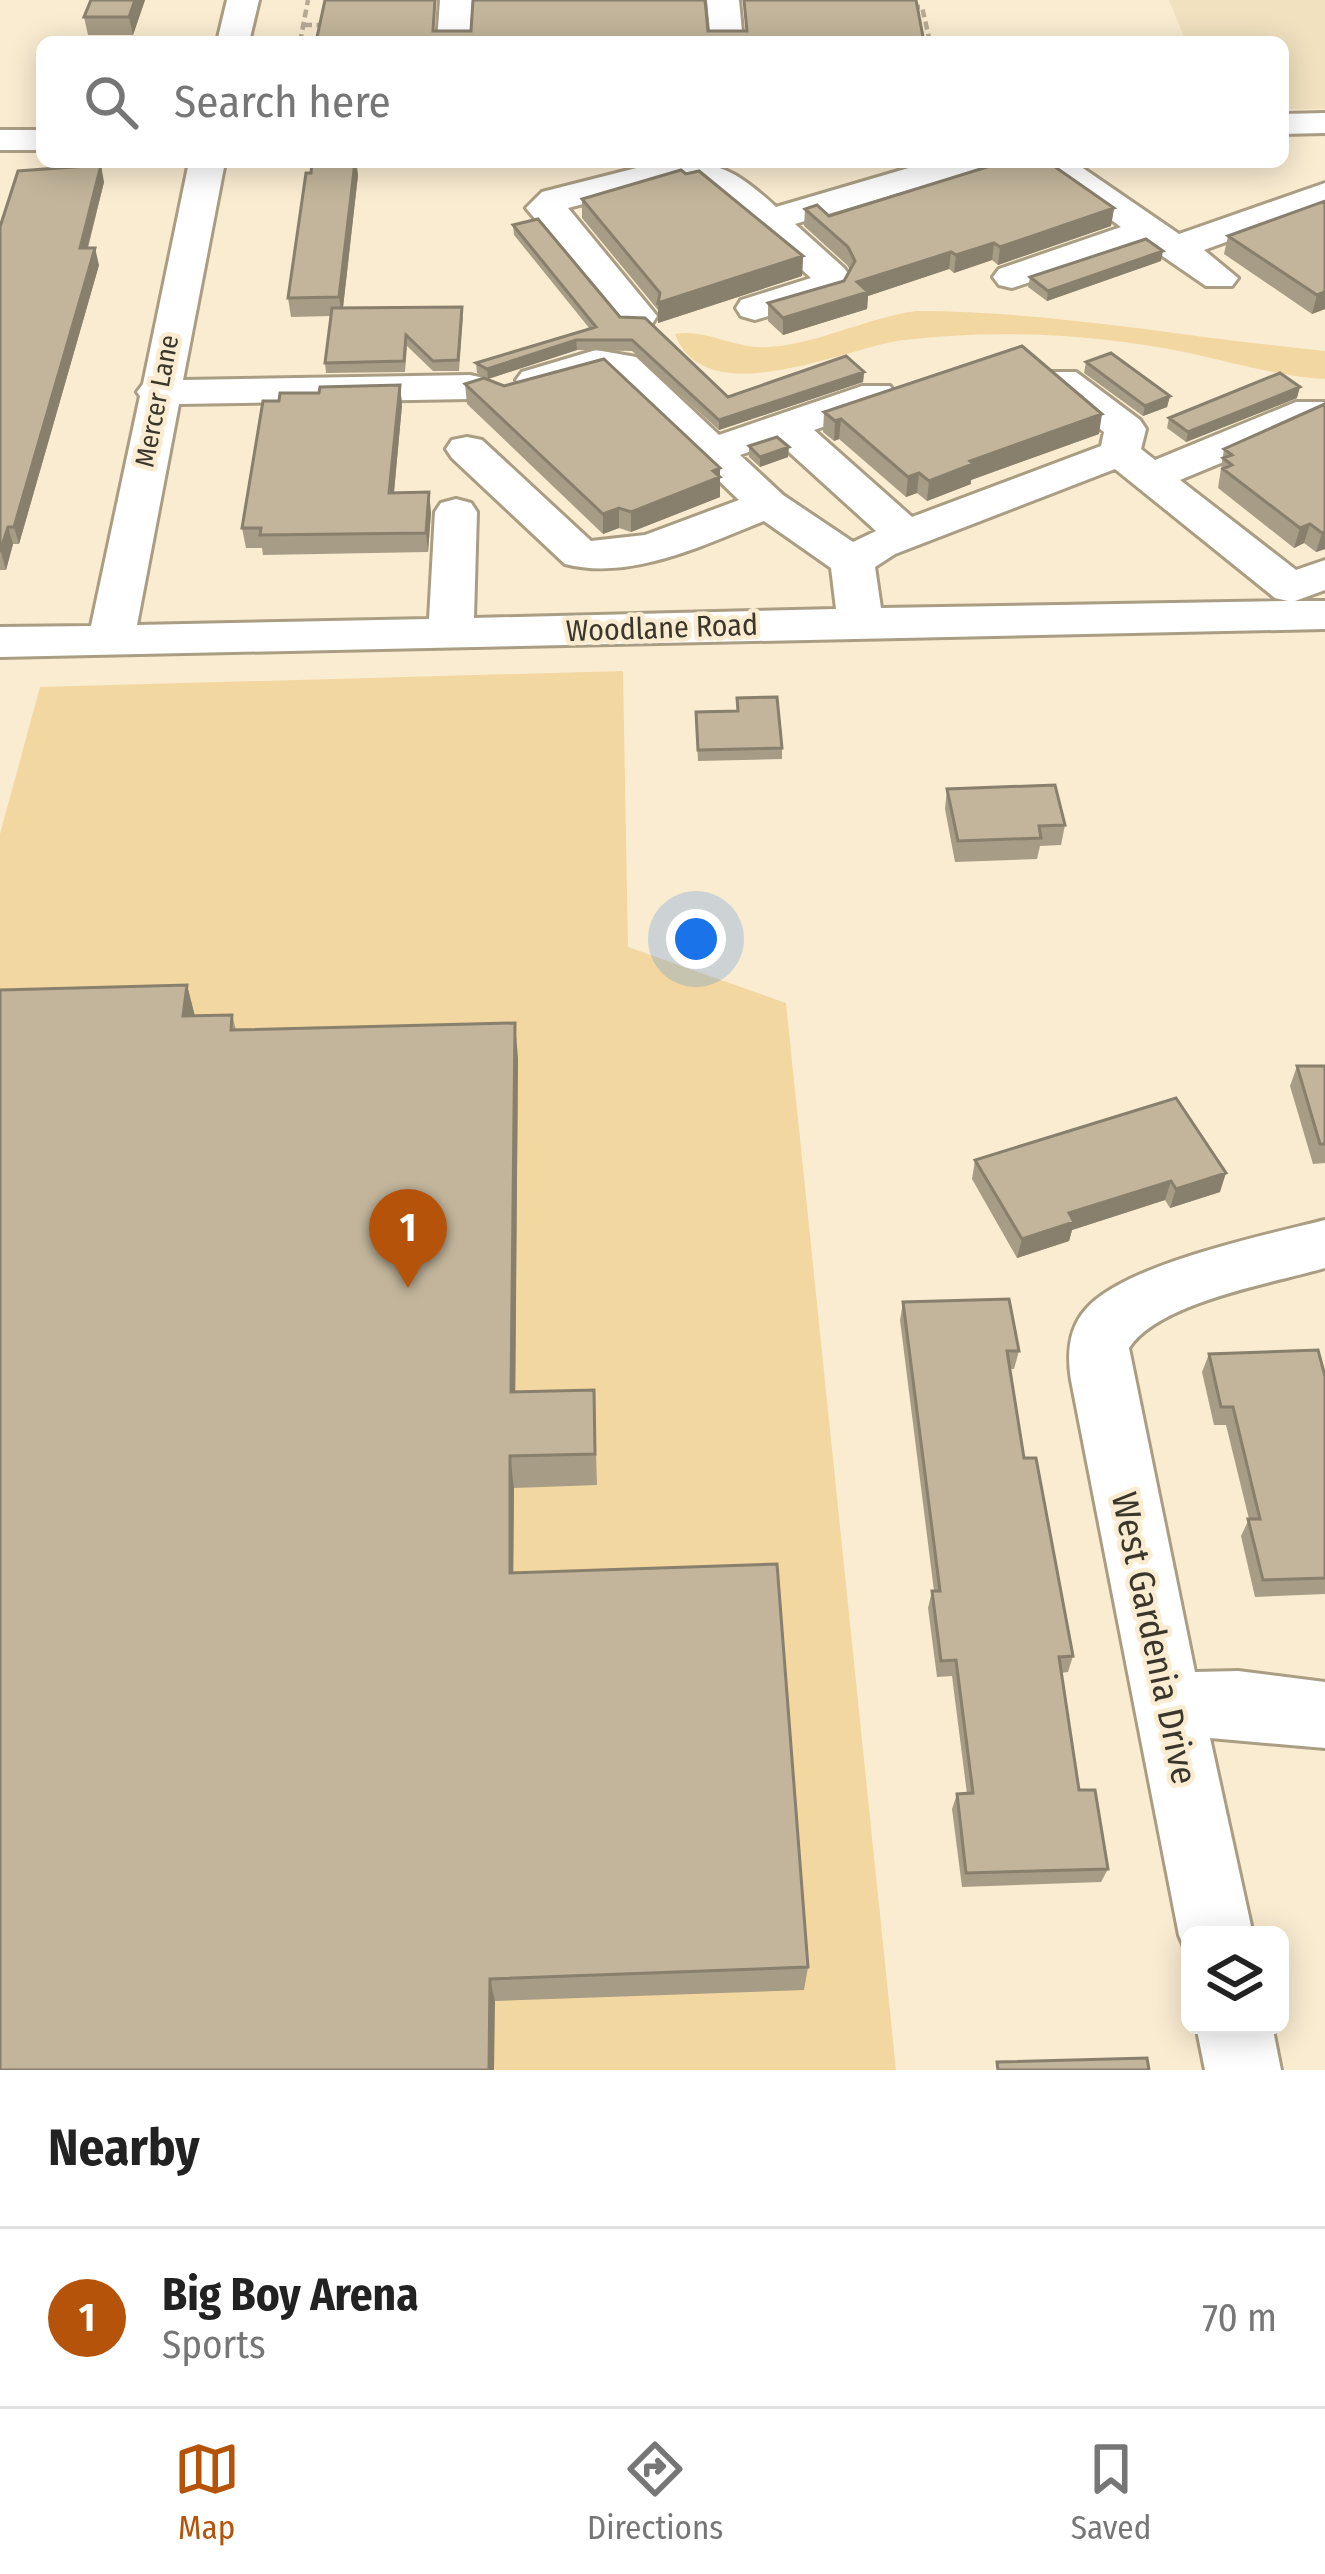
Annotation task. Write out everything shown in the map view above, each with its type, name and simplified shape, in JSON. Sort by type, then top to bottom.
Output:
[{"type":"street","points":[[234,36],[243,0]]},
{"type":"street","points":[[453,36],[456,0]]},
{"type":"street","points":[[723,0],[726,36]]},
{"type":"street","points":[[1289,124],[1325,123]]},
{"type":"street","points":[[0,140],[36,140]]},
{"type":"street","name":"Mercer Lane","points":[[111,640],[206,168]]},
{"type":"street","points":[[638,316],[544,208],[555,200],[667,168]]},
{"type":"street","points":[[689,168],[722,177],[832,279],[822,289],[755,308]]},
{"type":"street","points":[[770,220],[947,168]]},
{"type":"street","points":[[1060,168],[1219,278]]},
{"type":"street","points":[[1012,277],[1325,194]]},
{"type":"street","points":[[158,392],[487,389],[610,361],[622,365],[768,504],[852,562],[860,620]]},
{"type":"street","points":[[1062,380],[1125,429],[1135,465],[1310,598]]},
{"type":"street","points":[[712,451],[876,395]]},
{"type":"street","points":[[852,562],[905,536],[1310,411]]},
{"type":"street","points":[[785,426],[905,536]]},
{"type":"street","points":[[467,448],[580,554],[621,554],[648,547],[768,504]]},
{"type":"street","points":[[451,635],[457,512]]},
{"type":"street","name":"Woodlane Road","points":[[0,642],[451,635],[1310,598]]},
{"type":"street","name":"West Gardenia Drive","points":[[1214,1926],[1103,1388],[1099,1341],[1108,1326],[1150,1300],[1325,1244]]},
{"type":"street","points":[[1170,1705],[1238,1704],[1325,1714]]},
{"type":"street","points":[[1236,2034],[1243,2070]]},
{"type":"path","points":[[302,36],[308,1],[328,2]]},
{"type":"path","points":[[912,8],[922,8],[929,36]]},
{"type":"path","points":[[304,25],[326,25]]},
{"type":"shaded area","points":[[1169,0],[1325,0],[1325,109],[1289,109],[1289,36],[1184,36]]},
{"type":"shaded area","points":[[916,311],[1070,320],[1325,351],[1325,379],[1119,341],[1011,334],[904,340],[746,374],[716,370],[691,358],[675,334],[768,347]]},
{"type":"shaded area","points":[[623,671],[628,947],[786,1003],[896,2070],[0,2070],[0,834],[40,687]]},
{"type":"building","points":[[91,0],[135,0],[129,17],[84,17]]},
{"type":"building","points":[[325,0],[435,0],[433,31],[471,31],[473,0],[705,0],[708,31],[747,31],[744,0],[916,0],[923,36],[317,36]]},
{"type":"building","points":[[100,168],[80,248],[95,248],[14,527],[8,527],[0,552],[0,227],[18,171]]},
{"type":"building","points":[[311,168],[354,168],[339,297],[288,298],[306,173]]},
{"type":"building","points":[[984,168],[1057,168],[1114,208],[1000,247],[994,243],[956,255],[951,252],[857,282],[868,292],[783,318],[768,303],[844,281],[855,261],[848,247],[805,209],[817,205],[829,216]]},
{"type":"building","points":[[681,170],[686,174],[699,171],[803,256],[658,303],[660,293],[582,199]]},
{"type":"building","points":[[1325,201],[1325,292],[1317,295],[1228,236]]},
{"type":"building","points":[[538,219],[620,317],[645,318],[728,397],[846,356],[864,372],[719,420],[632,340],[576,340],[487,369],[476,363],[596,327],[513,225]]},
{"type":"building","points":[[1146,239],[1163,251],[1048,291],[1030,277]]},
{"type":"building","points":[[462,307],[458,360],[433,361],[406,335],[404,361],[325,363],[332,308]]},
{"type":"building","points":[[1022,346],[1102,414],[970,461],[973,464],[929,481],[919,473],[908,477],[841,419],[835,421],[824,412]]},
{"type":"building","points":[[1111,353],[1170,396],[1145,406],[1086,362]]},
{"type":"building","points":[[604,359],[720,468],[713,471],[720,477],[631,512],[619,508],[603,514],[465,384],[484,378],[504,386]]},
{"type":"building","points":[[1280,373],[1300,387],[1188,432],[1169,418]]},
{"type":"building","points":[[400,385],[389,493],[429,492],[426,533],[260,535],[261,528],[242,528],[263,401],[279,401],[280,393],[319,393],[320,387]]},
{"type":"building","points":[[1325,404],[1322,533],[1310,524],[1300,528],[1223,469],[1232,465],[1223,458],[1232,455],[1224,449]]},
{"type":"building","points":[[777,437],[789,447],[760,457],[749,446]]},
{"type":"building","points":[[777,697],[782,748],[698,750],[696,712],[738,711],[737,698]]},
{"type":"building","points":[[1055,785],[1065,825],[1039,826],[1041,838],[958,841],[947,789]]},
{"type":"building","points":[[187,985],[183,1016],[232,1015],[231,1030],[515,1023],[511,1392],[594,1390],[595,1454],[510,1456],[510,1573],[777,1564],[808,1967],[490,1979],[489,2070],[0,2070],[0,990]]},
{"type":"building","points":[[1297,1066],[1325,1066],[1325,1144],[1320,1144]]},
{"type":"building","points":[[1176,1098],[1226,1173],[1176,1189],[1171,1181],[1069,1213],[1074,1222],[1022,1239],[975,1160]]},
{"type":"building","points":[[1009,1299],[1019,1351],[1007,1351],[1024,1458],[1036,1458],[1073,1656],[1059,1657],[1079,1790],[1095,1790],[1108,1869],[966,1873],[957,1794],[973,1793],[956,1660],[941,1661],[932,1591],[940,1591],[903,1302]]},
{"type":"building","points":[[1318,1350],[1325,1376],[1325,1578],[1263,1580],[1248,1519],[1260,1519],[1233,1407],[1221,1407],[1209,1354]]},
{"type":"building","points":[[1147,2058],[1149,2070],[998,2070],[997,2062]]},
{"type":"place","name":"Big Boy Arena","points":[[408,1288]]}]
